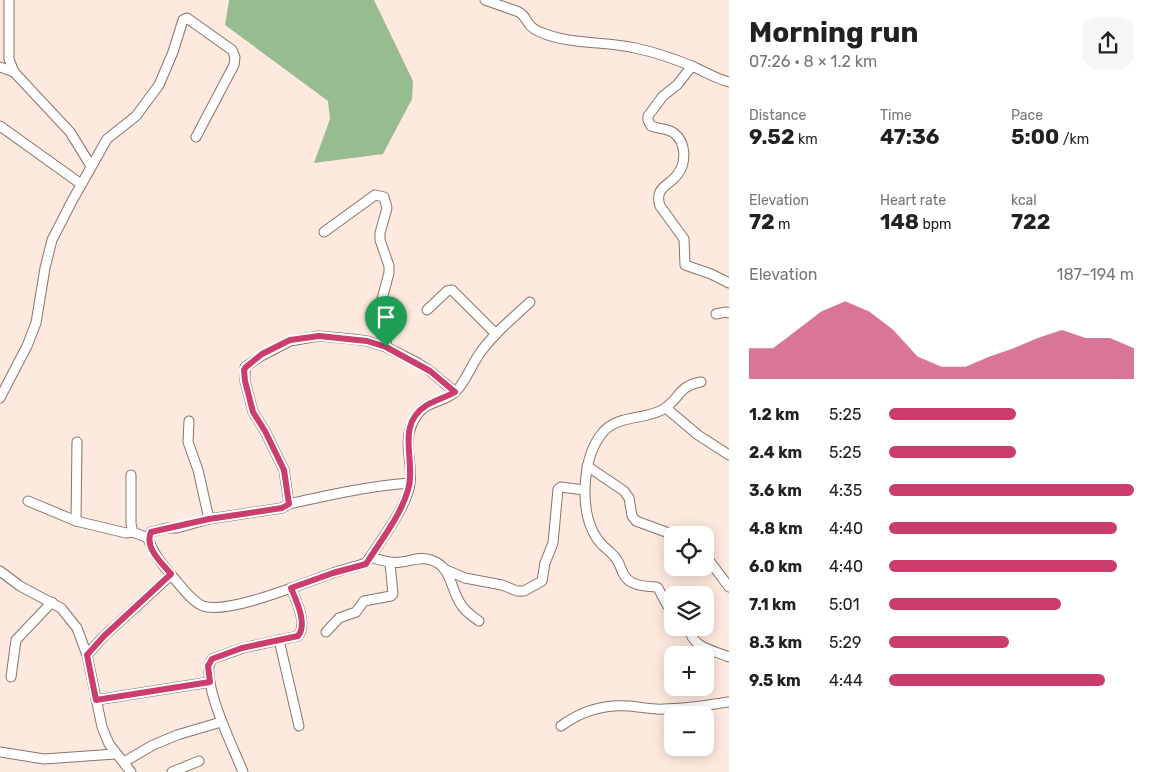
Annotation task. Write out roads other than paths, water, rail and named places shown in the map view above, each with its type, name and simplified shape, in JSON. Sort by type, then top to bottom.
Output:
[{"type":"street","points":[[9,0],[9,59],[14,72],[70,132],[91,166]]},
{"type":"street","points":[[485,0],[524,14],[529,26],[542,34],[584,42],[635,48],[692,66],[729,82]]},
{"type":"street","points":[[0,398],[27,346],[36,323],[45,268],[52,240],[107,139],[136,116],[159,85],[174,52],[183,20],[187,18],[232,50],[234,57],[234,65],[196,137]]},
{"type":"street","points":[[692,66],[677,86],[662,96],[648,116],[651,126],[670,130],[683,143],[684,159],[682,168],[661,189],[658,200],[660,206],[684,239],[685,265],[711,274],[729,283]]},
{"type":"street","points":[[0,67],[14,72]]},
{"type":"street","points":[[0,126],[81,184]]},
{"type":"street","points":[[324,232],[375,195],[384,197],[387,208],[380,240],[389,266],[382,299],[387,325],[386,347]]},
{"type":"street","points":[[428,310],[447,291],[452,290],[496,334]]},
{"type":"street","points":[[28,501],[76,521],[126,533],[133,532],[148,538],[155,556],[198,604],[213,608],[227,606],[291,588],[366,564],[394,522],[408,491],[410,483],[408,435],[416,416],[426,406],[455,392],[481,352],[496,334],[530,302]]},
{"type":"street","points":[[716,314],[729,313]]},
{"type":"street","points":[[289,504],[284,470],[265,431],[253,412],[245,381],[246,367],[262,354],[290,340],[319,336],[367,341],[386,347],[430,371],[455,392]]},
{"type":"street","points":[[664,601],[656,586],[636,585],[629,580],[622,572],[615,556],[601,545],[592,528],[584,490],[588,466],[597,440],[612,424],[657,413],[666,408],[687,385],[701,382]]},
{"type":"street","points":[[666,408],[698,435],[729,455]]},
{"type":"street","points":[[189,421],[188,442],[198,470],[209,519]]},
{"type":"street","points":[[76,521],[77,442]]},
{"type":"street","points":[[588,466],[624,490],[629,498],[632,516],[636,521],[664,531]]},
{"type":"street","points":[[131,475],[131,524],[133,532]]},
{"type":"street","points":[[148,538],[151,532],[209,519],[282,508],[289,504],[372,487],[410,483]]},
{"type":"street","points":[[444,568],[465,578],[502,585],[517,591],[524,591],[542,581],[545,563],[552,543],[558,489],[561,487],[584,490]]},
{"type":"street","points":[[370,557],[390,563],[421,558],[438,562],[450,578],[460,604],[479,621]]},
{"type":"street","points":[[326,632],[339,618],[356,612],[364,601],[393,594],[390,563]]},
{"type":"street","points":[[714,567],[729,587]]},
{"type":"street","points":[[0,571],[20,586],[52,602],[67,614],[77,628],[87,655],[102,727],[115,754],[131,772]]},
{"type":"street","points":[[87,655],[104,636],[171,574]]},
{"type":"street","points":[[243,772],[222,722],[210,682],[208,666],[212,659],[242,648],[298,636],[302,631],[301,619],[291,588]]},
{"type":"street","points":[[10,677],[16,640],[52,602]]},
{"type":"street","points":[[691,636],[698,644],[729,657]]},
{"type":"street","points":[[280,640],[299,726]]},
{"type":"street","points":[[96,700],[210,682]]},
{"type":"street","points":[[561,726],[601,707],[613,705],[663,709],[697,708],[729,702]]},
{"type":"street","points":[[124,762],[153,745],[177,735],[222,722]]},
{"type":"street","points":[[0,752],[44,759],[115,754]]},
{"type":"street","points":[[172,772],[199,762]]}]
